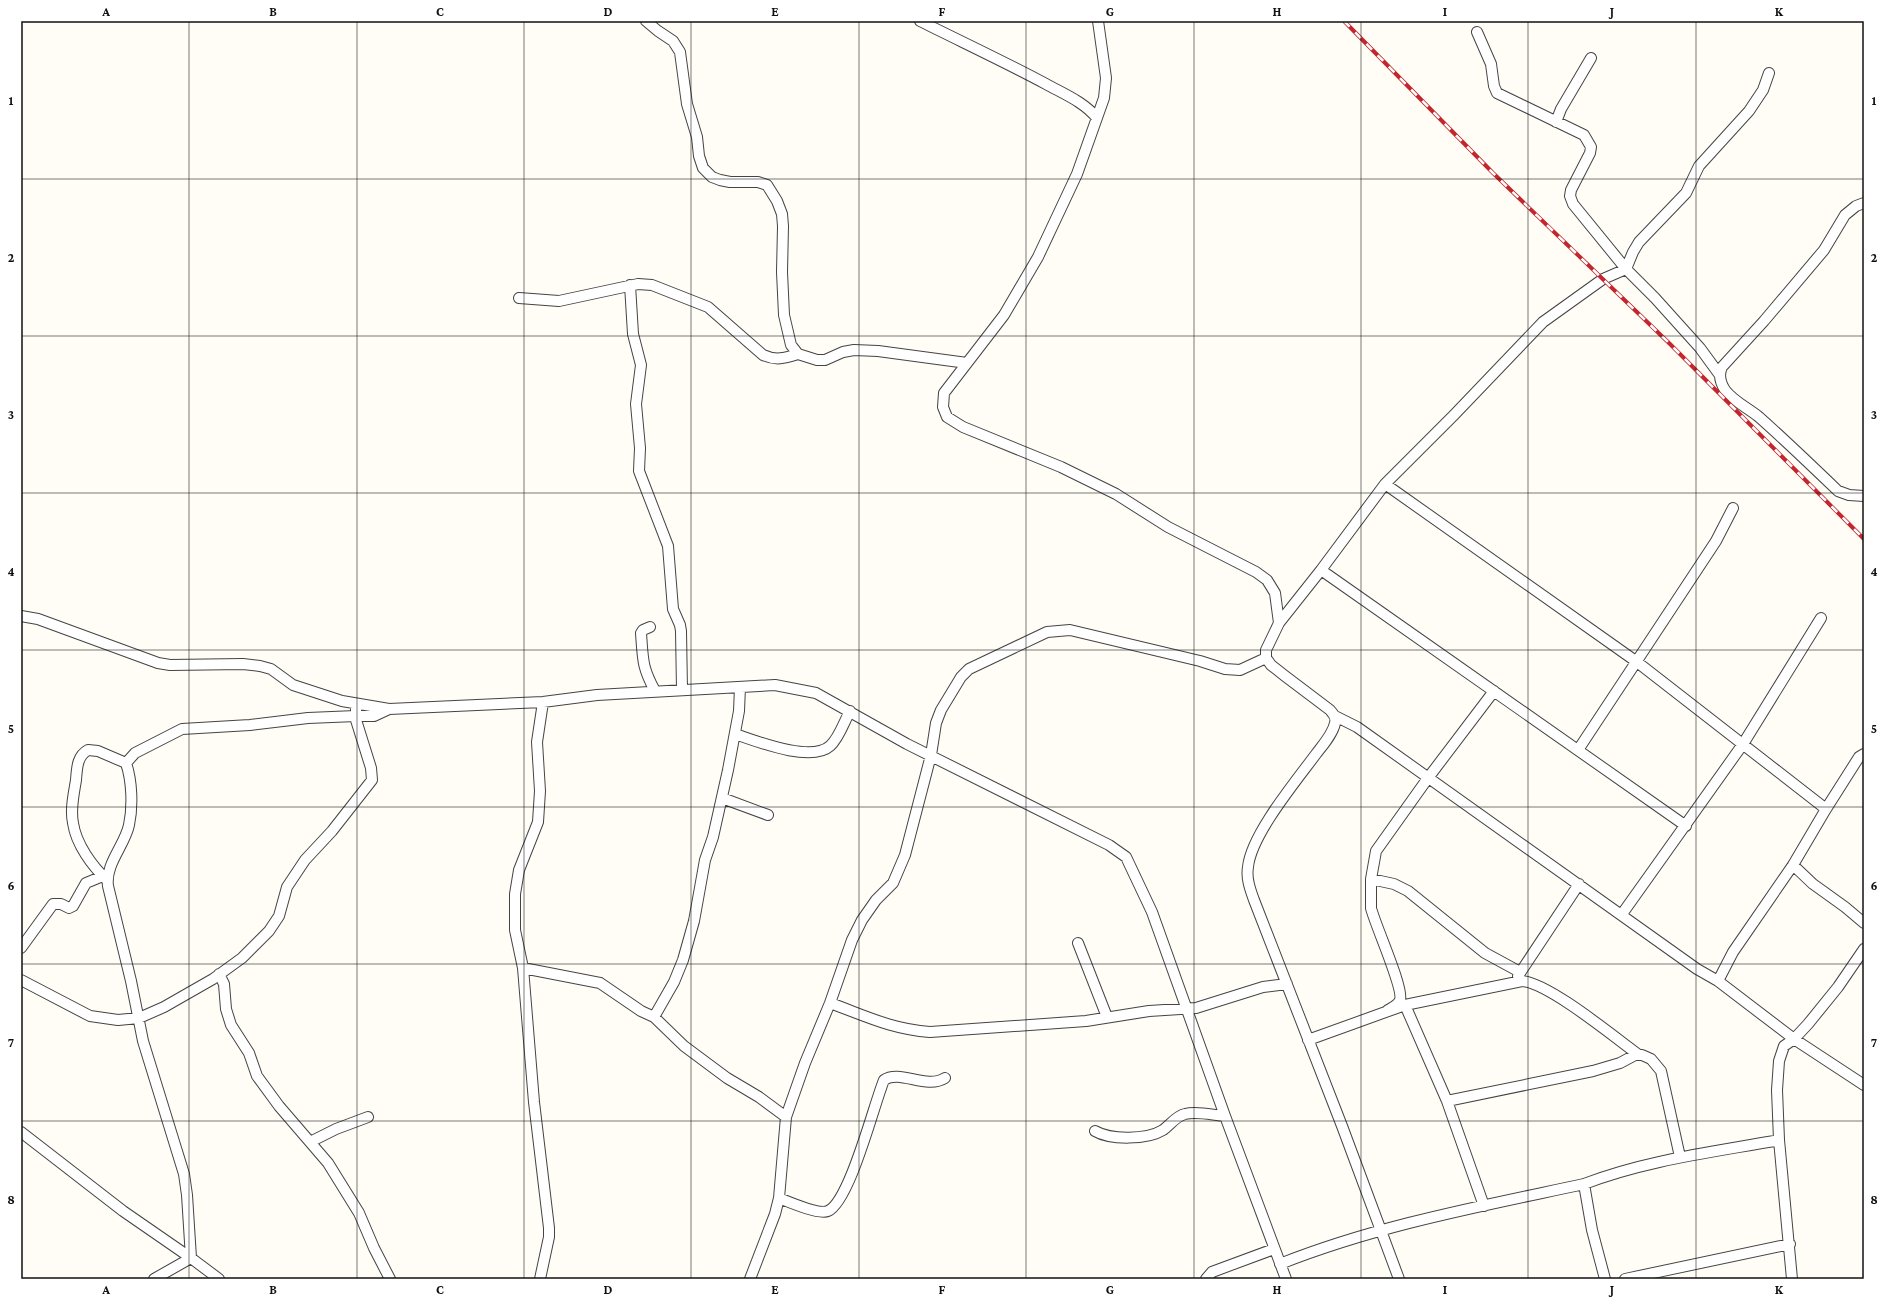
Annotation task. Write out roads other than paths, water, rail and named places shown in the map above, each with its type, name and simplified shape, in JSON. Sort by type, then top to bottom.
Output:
[{"type":"street","points":[[646,21],[672,41],[680,52],[687,104],[697,137],[699,156],[703,168],[712,177],[720,180],[730,182],[758,182],[767,185],[777,201],[784,226],[782,272],[784,315],[791,345],[798,354]]},
{"type":"street","points":[[920,21],[1010,64],[1090,109],[1097,118]]},
{"type":"street","points":[[1098,21],[1106,78],[1104,98],[1077,174],[1038,257],[1004,315],[944,393],[943,407],[947,417],[963,427],[1082,477],[1116,494],[1175,530],[1256,572],[1267,580],[1275,593],[1279,623]]},
{"type":"street","points":[[1477,32],[1491,64],[1494,86],[1497,93],[1584,135],[1589,141],[1591,147],[1590,153],[1571,190],[1571,199],[1575,207],[1626,269],[1668,311],[1700,348],[1719,374],[1725,390],[1733,398],[1760,418],[1838,490],[1849,495],[1864,496]]},
{"type":"street","points":[[1556,122],[1561,109],[1591,58]]},
{"type":"street","points":[[1769,73],[1763,90],[1749,111],[1699,166],[1686,193],[1640,242],[1633,252],[1626,269],[1603,279],[1543,322],[1454,415],[1385,484],[1322,570],[1279,623],[1266,650],[1266,658],[1285,676],[1330,710],[1335,716],[1357,727],[1697,968],[1718,981],[1794,1039],[1864,1085]]},
{"type":"street","points":[[1719,374],[1722,367],[1764,321],[1824,250],[1845,216],[1856,206],[1864,203]]},
{"type":"street","points":[[630,285],[633,334],[641,365],[636,404],[640,448],[639,471],[668,546],[672,609],[680,625],[681,631],[682,690]]},
{"type":"street","points":[[519,298],[559,301],[630,285],[652,285],[701,303],[715,312],[763,355],[776,360],[798,354],[817,360],[825,360],[842,352],[854,350],[878,351],[967,363]]},
{"type":"street","points":[[1385,484],[1637,662],[1826,809]]},
{"type":"street","points":[[1578,750],[1716,540],[1734,508]]},
{"type":"street","points":[[1322,570],[1686,826]]},
{"type":"street","points":[[21,616],[38,619],[158,662],[187,665],[243,664],[260,666],[271,669],[293,685],[356,704],[389,709],[543,702],[597,695],[775,686],[816,693],[906,744],[931,755],[1109,845],[1124,854],[1134,871],[1152,912],[1225,1116],[1286,1279]]},
{"type":"street","points":[[1622,914],[1743,744],[1822,618]]},
{"type":"street","points":[[650,627],[643,630],[642,633],[643,660],[644,669],[655,691]]},
{"type":"street","points":[[750,1279],[767,1238],[779,1198],[786,1117],[805,1063],[830,1003],[855,933],[876,900],[893,883],[905,855],[931,755],[938,717],[948,698],[965,672],[1047,632],[1070,630],[1200,661],[1225,670],[1240,670],[1266,658]]},
{"type":"street","points":[[654,1017],[674,982],[683,960],[694,921],[706,860],[722,798],[735,734],[740,688]]},
{"type":"street","points":[[1388,1010],[1400,1000],[1400,990],[1371,908],[1371,879],[1376,851],[1428,778],[1494,691]]},
{"type":"street","points":[[540,1279],[549,1237],[549,1228],[535,1116],[523,968],[515,930],[515,894],[519,870],[538,822],[540,791],[537,742],[543,702]]},
{"type":"street","points":[[21,980],[90,1016],[118,1020],[139,1018],[164,1007],[219,974],[242,958],[269,931],[278,916],[287,887],[305,860],[332,830],[372,780],[371,768],[356,716],[356,704]]},
{"type":"street","points":[[126,763],[135,753],[182,729],[250,725],[308,718],[374,716],[389,709]]},
{"type":"street","points":[[735,734],[760,743],[791,750],[818,752],[830,746],[850,711]]},
{"type":"street","points":[[1335,716],[1335,723],[1331,732],[1270,819],[1252,850],[1248,867],[1248,879],[1254,900],[1342,1126],[1399,1279]]},
{"type":"street","points":[[126,763],[98,751],[88,750],[81,756],[78,764],[72,805],[72,822],[79,841],[93,864],[105,878],[139,1018],[143,1041],[184,1174],[192,1258]]},
{"type":"street","points":[[1718,981],[1746,932],[1793,865],[1859,757],[1864,754]]},
{"type":"street","points":[[105,878],[129,825],[131,797],[130,779],[126,763]]},
{"type":"street","points":[[722,798],[768,815]]},
{"type":"street","points":[[1793,865],[1813,884],[1864,923]]},
{"type":"street","points":[[21,948],[53,904],[61,904],[69,908],[73,906],[86,883],[105,878]]},
{"type":"street","points":[[1371,879],[1394,884],[1408,891],[1485,953],[1520,972]]},
{"type":"street","points":[[1515,982],[1520,972],[1579,884]]},
{"type":"street","points":[[1078,943],[1107,1017]]},
{"type":"street","points":[[1792,1279],[1790,1244],[1779,1140],[1777,1072],[1784,1046],[1794,1039],[1838,987],[1863,953]]},
{"type":"street","points":[[523,968],[600,983],[641,1011],[654,1017],[690,1050],[727,1078],[759,1097],[786,1117]]},
{"type":"street","points":[[219,974],[224,984],[226,1009],[231,1025],[248,1054],[258,1076],[279,1106],[328,1163],[359,1213],[374,1248],[390,1279]]},
{"type":"street","points":[[1308,1040],[1405,1005],[1515,982],[1522,981],[1536,984],[1560,998],[1639,1055],[1651,1059],[1661,1071],[1680,1158]]},
{"type":"street","points":[[830,1003],[889,1025],[907,1030],[930,1032],[1070,1022],[1186,1009],[1208,1005],[1263,986],[1287,984]]},
{"type":"street","points":[[1405,1005],[1447,1101],[1484,1206]]},
{"type":"street","points":[[1447,1101],[1593,1072],[1639,1055]]},
{"type":"street","points":[[779,1198],[820,1212],[827,1211],[832,1208],[841,1197],[852,1172],[884,1080],[894,1077],[932,1083],[945,1078]]},
{"type":"street","points":[[1095,1131],[1109,1137],[1119,1138],[1138,1136],[1162,1130],[1177,1117],[1184,1114],[1225,1116]]},
{"type":"street","points":[[310,1142],[336,1129],[368,1117]]},
{"type":"street","points":[[21,1132],[123,1211],[192,1258],[219,1279]]},
{"type":"street","points":[[1280,1264],[1315,1250],[1380,1230],[1584,1184],[1604,1176],[1680,1158],[1779,1140]]},
{"type":"street","points":[[1584,1184],[1592,1230],[1605,1279]]},
{"type":"street","points":[[1625,1279],[1790,1244]]},
{"type":"street","points":[[1206,1279],[1212,1272],[1274,1248]]},
{"type":"street","points":[[154,1279],[192,1258]]},
{"type":"railway","points":[[1344,21],[1493,173],[1670,344],[1864,539]]}]
